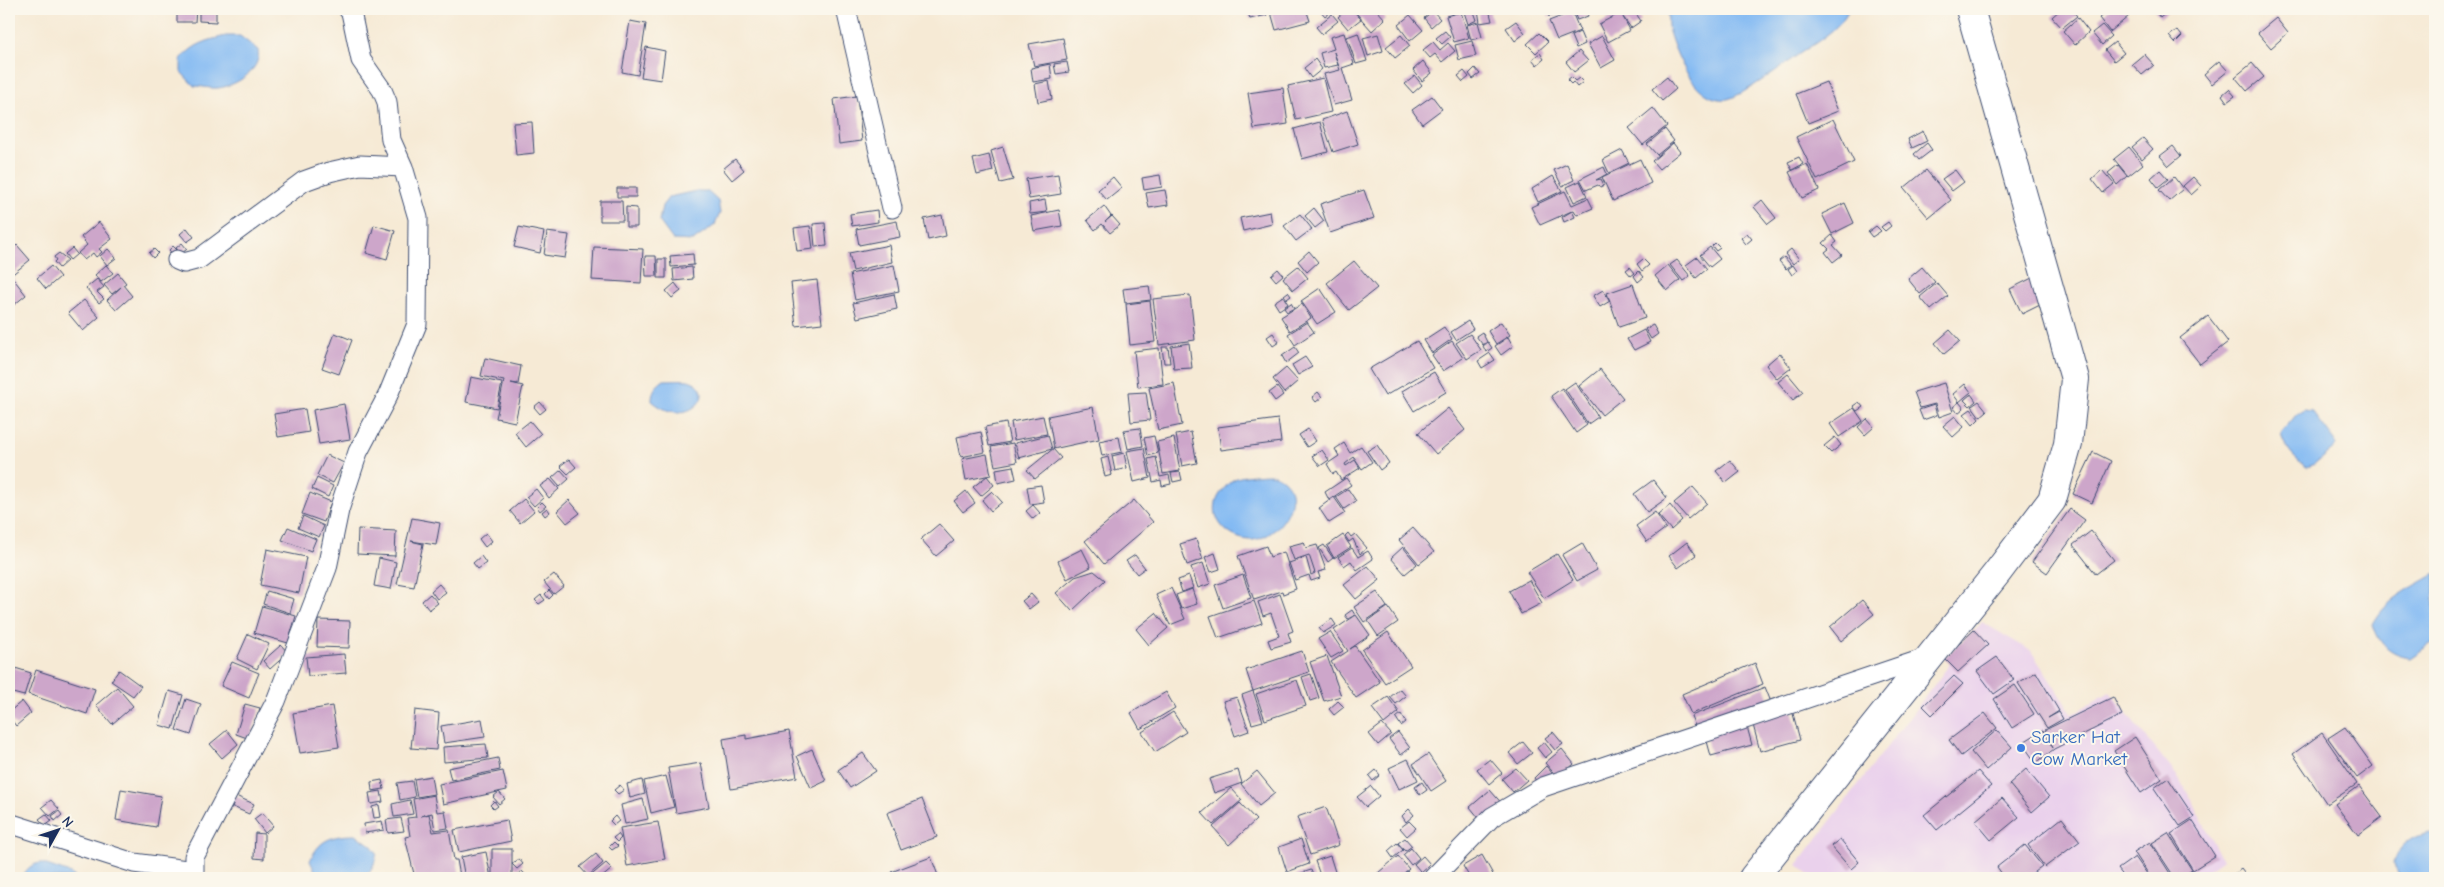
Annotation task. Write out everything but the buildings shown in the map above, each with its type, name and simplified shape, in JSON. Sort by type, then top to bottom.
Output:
[{"type":"main road","points":[[1753,878],[1997,573],[2052,500],[2068,444],[2075,379],[1970,9]]},
{"type":"street","points":[[9,823],[134,863],[194,874],[194,857],[276,701],[327,568],[338,510],[358,452],[388,395],[417,324],[418,218],[402,167],[391,140],[385,96],[361,60],[351,12],[348,9]]},
{"type":"street","points":[[846,9],[892,208]]},
{"type":"street","points":[[177,260],[184,263],[199,259],[304,181],[360,165],[402,167]]},
{"type":"street","points":[[1433,878],[1492,817],[1543,787],[1929,657]]},
{"type":"shaded area","name":"Sarker Hat Cow Market","points":[[1982,622],[2031,651],[2072,714],[2110,692],[2182,782],[2222,860],[2196,878],[1815,878],[1797,865]]},
{"type":"water","points":[[1668,9],[1849,9],[1839,24],[1825,36],[1751,87],[1727,99],[1716,98],[1706,94],[1689,76],[1682,65],[1669,32]]},
{"type":"water","points":[[226,36],[240,36],[258,50],[256,64],[246,76],[225,87],[194,86],[181,72],[181,59],[201,43]]},
{"type":"water","points":[[696,191],[707,191],[718,201],[720,213],[715,225],[693,241],[673,240],[659,221],[662,206],[669,197]]},
{"type":"water","points":[[664,380],[688,380],[698,385],[702,391],[701,399],[696,406],[688,410],[678,412],[665,409],[652,401],[655,389]]},
{"type":"water","points":[[2304,410],[2312,411],[2335,441],[2336,446],[2313,465],[2307,467],[2290,453],[2281,433],[2297,414]]},
{"type":"water","points":[[1273,474],[1286,482],[1291,492],[1291,503],[1280,525],[1271,533],[1249,540],[1240,538],[1224,529],[1216,515],[1215,506],[1223,490],[1231,481],[1239,477]]},
{"type":"water","points":[[2435,574],[2435,641],[2410,658],[2396,654],[2382,643],[2373,624],[2385,607],[2392,601]]},
{"type":"water","points":[[2429,833],[2435,835],[2435,878],[2401,878],[2393,863],[2399,852],[2407,843]]},
{"type":"water","points":[[356,835],[371,845],[377,853],[369,872],[346,879],[338,879],[322,877],[314,870],[310,861],[322,843],[334,837]]},
{"type":"water","points":[[41,863],[67,872],[77,878],[23,878],[29,868]]},
{"type":"place","name":"Sarker Hat Cow Market","points":[[2021,748]]}]
